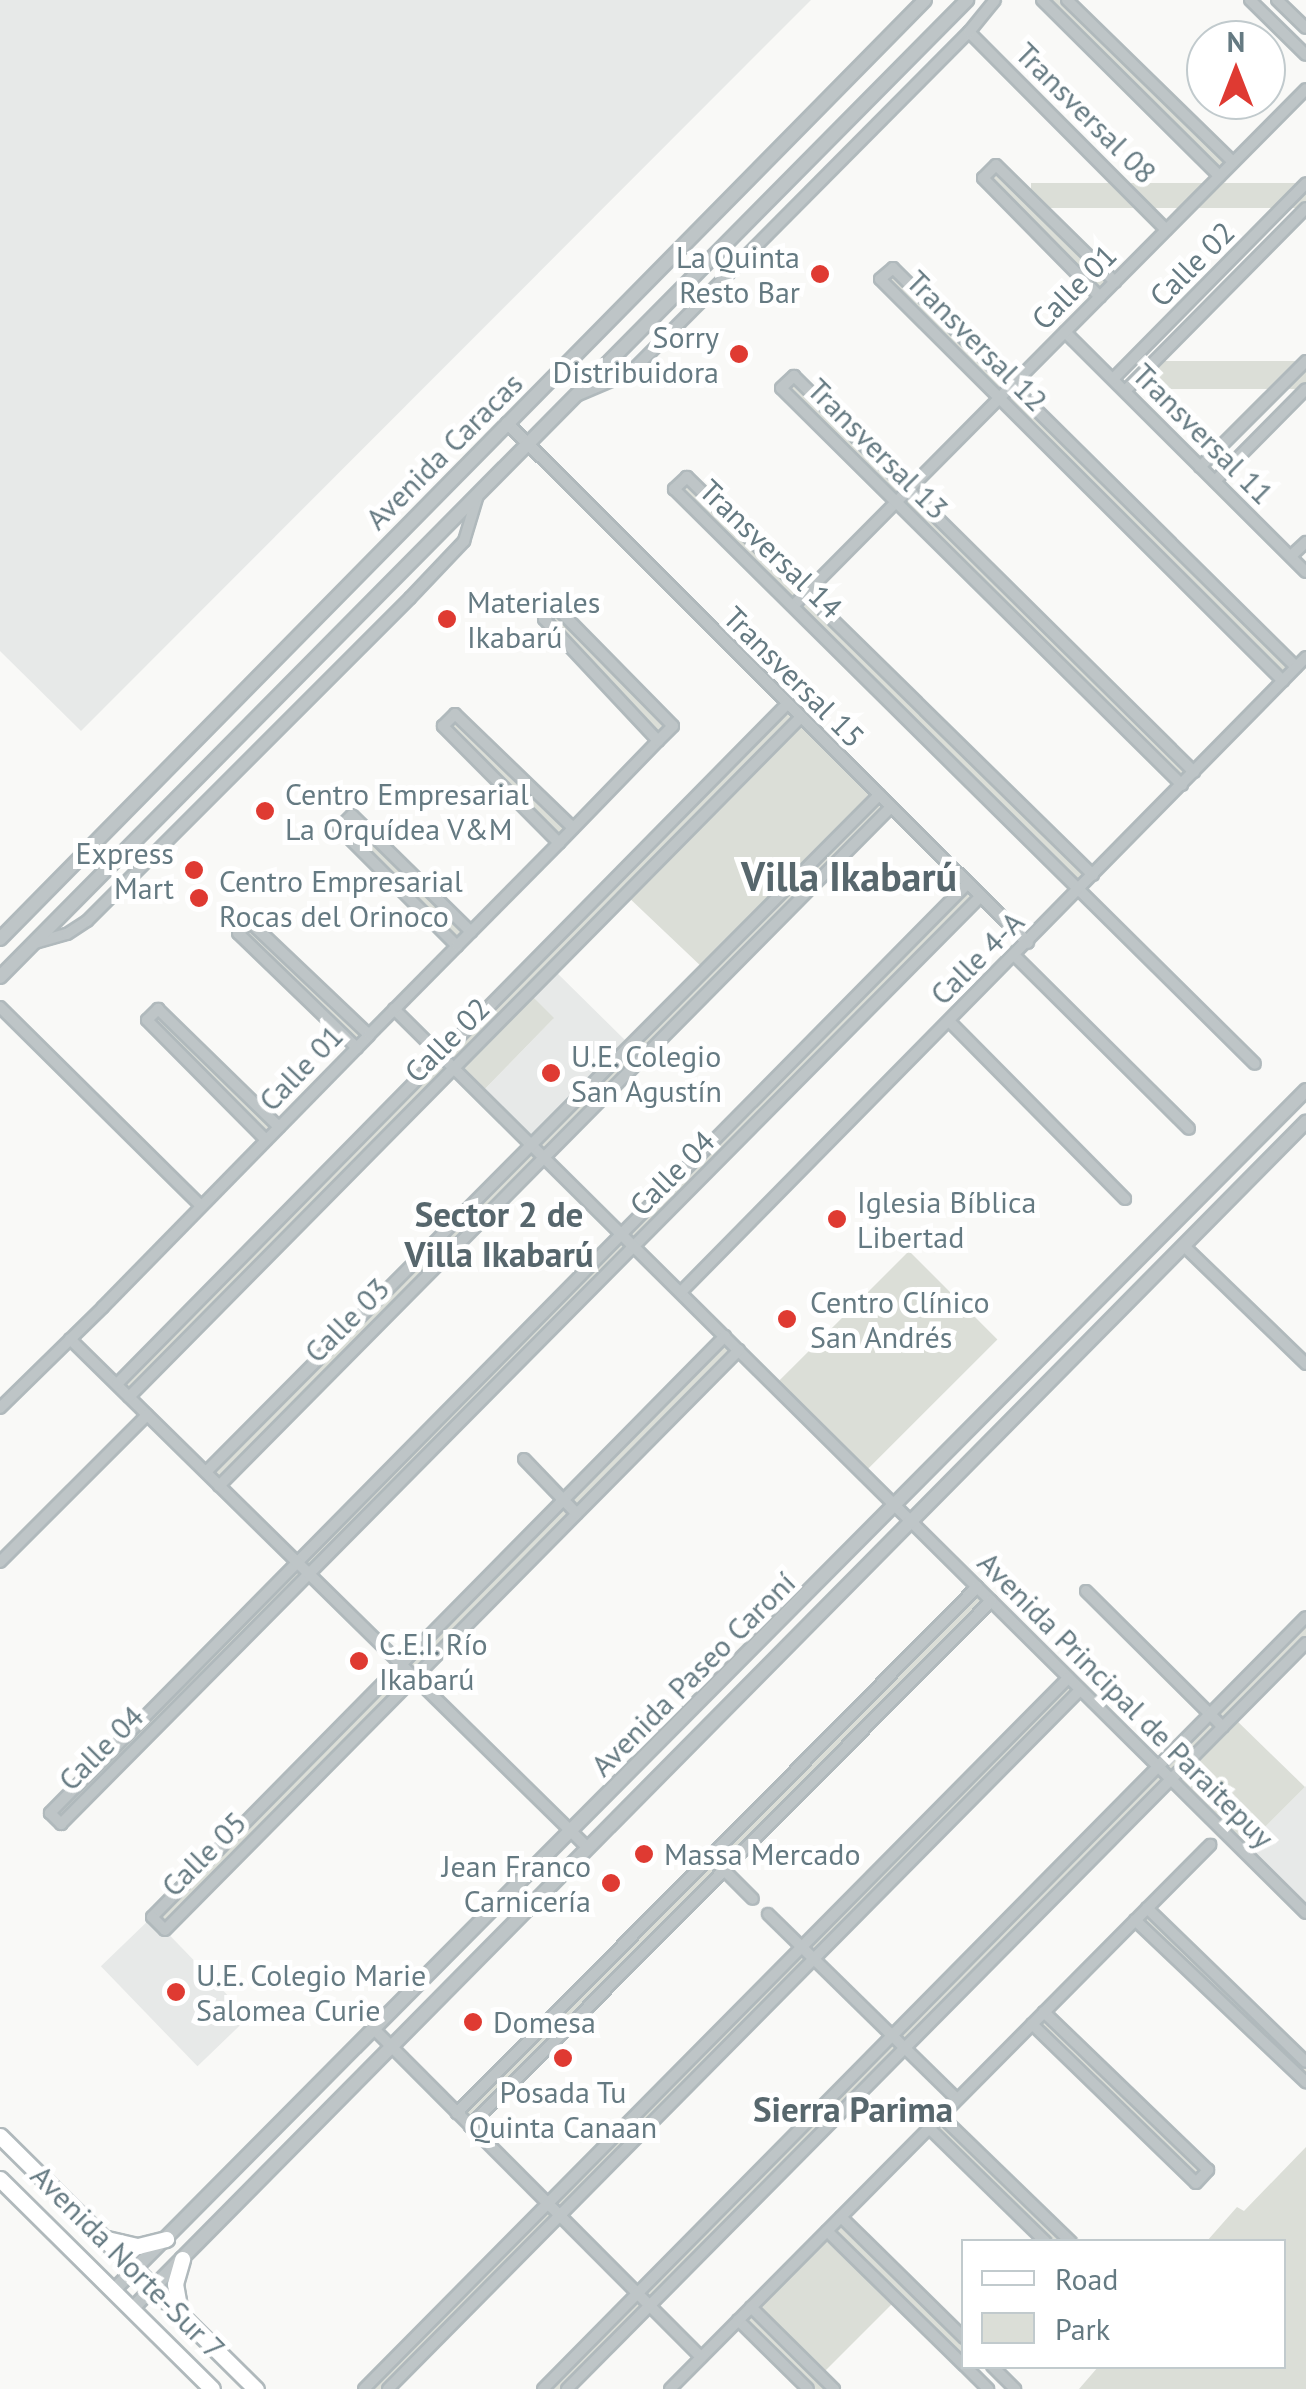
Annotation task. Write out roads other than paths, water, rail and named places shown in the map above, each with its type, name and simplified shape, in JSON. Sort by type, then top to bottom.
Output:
[{"type":"main road","name":"Avenida Norte-Sur 7","points":[[0,2136],[256,2389]]},
{"type":"main road","name":"Avenida Norte-Sur 7","points":[[0,2179],[212,2389]]},
{"type":"main road","points":[[100,2236],[138,2246],[166,2239]]},
{"type":"main road","points":[[182,2259],[175,2290],[182,2316]]},
{"type":"street","name":"Avenida Caracas","points":[[0,939],[925,0]]},
{"type":"street","name":"Avenida Caracas","points":[[0,977],[967,0]]},
{"type":"street","name":"Avenida Caracas","points":[[575,397],[630,373],[969,32],[995,0]]},
{"type":"street","points":[[1042,0],[1219,176]]},
{"type":"street","points":[[1067,0],[1233,162]]},
{"type":"street","points":[[1250,0],[1306,55]]},
{"type":"street","points":[[1278,0],[1306,28]]},
{"type":"street","name":"Transversal 08","points":[[969,32],[1166,230]]},
{"type":"street","name":"Calle 01","points":[[794,606],[1306,88]]},
{"type":"street","points":[[1100,297],[983,178],[996,165],[1115,282]]},
{"type":"street","name":"Calle 02","points":[[1113,380],[1306,183]]},
{"type":"street","name":"Calle 02","points":[[1125,391],[1306,208]]},
{"type":"street","points":[[1272,218],[1284,230]]},
{"type":"street","name":"Transversal 12","points":[[1283,681],[880,279],[893,268],[1296,667]]},
{"type":"street","name":"Transversal 11","points":[[1065,332],[1306,571]]},
{"type":"street","points":[[1200,467],[1306,361]]},
{"type":"street","name":"Transversal 13","points":[[1182,785],[781,388],[794,376],[1194,772]]},
{"type":"street","points":[[1282,385],[1296,399]]},
{"type":"street","points":[[1215,481],[1306,389]]},
{"type":"street","name":"Transversal 15","points":[[507,423],[1028,943]]},
{"type":"street","name":"Transversal 14","points":[[1093,875],[687,477],[674,489],[1255,1064]]},
{"type":"street","name":"Avenida Caracas","points":[[34,943],[67,934],[87,921],[382,626],[464,541],[478,495]]},
{"type":"street","points":[[1140,538],[1153,526]]},
{"type":"street","points":[[1290,556],[1306,542]]},
{"type":"street","points":[[968,573],[981,561]]},
{"type":"street","name":"Calle 01","points":[[0,1408],[673,726],[556,606],[544,619],[658,741]]},
{"type":"street","points":[[1036,640],[1049,628]]},
{"type":"street","name":"Calle 4-A","points":[[682,1292],[1306,657]]},
{"type":"street","points":[[879,690],[891,678]]},
{"type":"street","name":"Calle 02","points":[[117,1384],[787,704]]},
{"type":"street","points":[[558,843],[443,726],[455,714],[573,828]]},
{"type":"street","name":"Calle 02","points":[[129,1397],[800,718]]},
{"type":"street","points":[[937,746],[950,735]]},
{"type":"street","points":[[725,768],[739,780]]},
{"type":"street","name":"Calle 03","points":[[206,1472],[879,795]]},
{"type":"street","points":[[1006,814],[1019,803]]},
{"type":"street","name":"Calle 03","points":[[219,1486],[891,807]]},
{"type":"street","points":[[457,946],[339,828],[352,815],[470,932]]},
{"type":"street","points":[[612,882],[626,894]]},
{"type":"street","name":"Calle 04","points":[[968,883],[50,1813],[61,1824],[981,896]]},
{"type":"street","points":[[356,1048],[238,933],[250,922],[369,1035]]},
{"type":"street","points":[[1015,956],[1189,1128]]},
{"type":"street","points":[[705,970],[718,982]]},
{"type":"street","points":[[0,1007],[200,1206]]},
{"type":"street","points":[[266,1140],[147,1020],[158,1009],[278,1127]]},
{"type":"street","name":"Avenida Principal de Paraitepuy","points":[[394,1009],[1306,1913]]},
{"type":"street","points":[[950,1022],[1125,1198]]},
{"type":"street","points":[[794,1059],[807,1072]]},
{"type":"street","name":"Avenida Paseo Caroní","points":[[113,2291],[1306,1090]]},
{"type":"street","points":[[388,1109],[401,1121]]},
{"type":"street","name":"Avenida Paseo Caroní","points":[[132,2310],[1306,1122]]},
{"type":"street","points":[[278,1221],[291,1233]]},
{"type":"street","points":[[1184,1246],[1306,1364]]},
{"type":"street","points":[[367,1309],[381,1321]]},
{"type":"street","name":"Calle 05","points":[[725,1336],[152,1918],[165,1930],[739,1350]]},
{"type":"street","points":[[70,1339],[588,1848]]},
{"type":"street","points":[[146,1355],[158,1367]]},
{"type":"street","points":[[458,1398],[472,1411]]},
{"type":"street","points":[[0,1562],[147,1414]]},
{"type":"street","points":[[244,1433],[257,1447]]},
{"type":"street","points":[[524,1459],[577,1514]]},
{"type":"street","points":[[368,1488],[382,1502]]},
{"type":"street","points":[[457,2113],[977,1588]]},
{"type":"street","points":[[1086,1591],[1223,1727]]},
{"type":"street","points":[[470,2126],[991,1601]]},
{"type":"street","points":[[543,2389],[1210,1714],[1301,1631],[1306,1617]]},
{"type":"street","points":[[567,2389],[1306,1643]]},
{"type":"street","points":[[364,2389],[1068,1678]]},
{"type":"street","points":[[388,2389],[1080,1690]]},
{"type":"street","points":[[846,1720],[860,1732]]},
{"type":"street","points":[[940,1808],[952,1819]]},
{"type":"street","points":[[670,2389],[1210,1845]]},
{"type":"street","points":[[710,1857],[753,1899]]},
{"type":"street","points":[[1024,1902],[1037,1914]]},
{"type":"street","points":[[1147,1908],[1306,2062]]},
{"type":"street","points":[[768,1914],[957,2099]]},
{"type":"street","points":[[1135,1920],[1306,2082]]},
{"type":"street","points":[[582,1987],[595,2000]]},
{"type":"street","points":[[1032,2024],[1196,2182],[1208,2170],[1044,2012]]},
{"type":"street","points":[[375,2030],[701,2357]]},
{"type":"street","points":[[678,2072],[690,2084]]},
{"type":"street","points":[[941,2116],[1069,2239]]},
{"type":"street","points":[[929,2128],[1043,2239]]},
{"type":"street","points":[[772,2158],[784,2170]]},
{"type":"street","points":[[840,2217],[961,2335]]},
{"type":"street","points":[[827,2231],[961,2363]]},
{"type":"street","points":[[751,2307],[834,2389]]},
{"type":"street","points":[[738,2320],[808,2389]]},
{"type":"street","points":[[967,2369],[988,2389]]},
{"type":"street","points":[[995,2369],[1015,2389]]},
{"type":"place","name":"La Quinta Resto Bar","points":[[820,274]]},
{"type":"place","name":"Sorry Distribuidora","points":[[739,354]]},
{"type":"place","name":"Materiales Ikabarú","points":[[447,619]]},
{"type":"place","name":"Centro Empresarial La Orquídea V&M","points":[[265,811]]},
{"type":"place","name":"Express Mart","points":[[194,870]]},
{"type":"place","name":"Centro Empresarial Rocas del Orinoco","points":[[199,898]]},
{"type":"place","name":"U.E. Colegio San Agustín","points":[[551,1073]]},
{"type":"place","name":"Iglesia Bíblica Libertad","points":[[837,1219]]},
{"type":"place","name":"Centro Clínico San Andrés","points":[[787,1319]]},
{"type":"place","name":"C.E.I. Río Ikabarú","points":[[359,1661]]},
{"type":"place","name":"Massa Mercado","points":[[644,1854]]},
{"type":"place","name":"Jean Franco Carnicería","points":[[611,1883]]},
{"type":"place","name":"U.E. Colegio Marie Salomea Curie","points":[[176,1992]]},
{"type":"place","name":"Domesa","points":[[473,2022]]},
{"type":"place","name":"Posada Tu Quinta Canaan","points":[[563,2058]]},
{"type":"district","name":"Villa Ikabarú","points":[[849,876]]},
{"type":"district","name":"Sector 2 de Villa Ikabarú","points":[[499,1234]]},
{"type":"district","name":"Sierra Parima","points":[[853,2109]]}]
